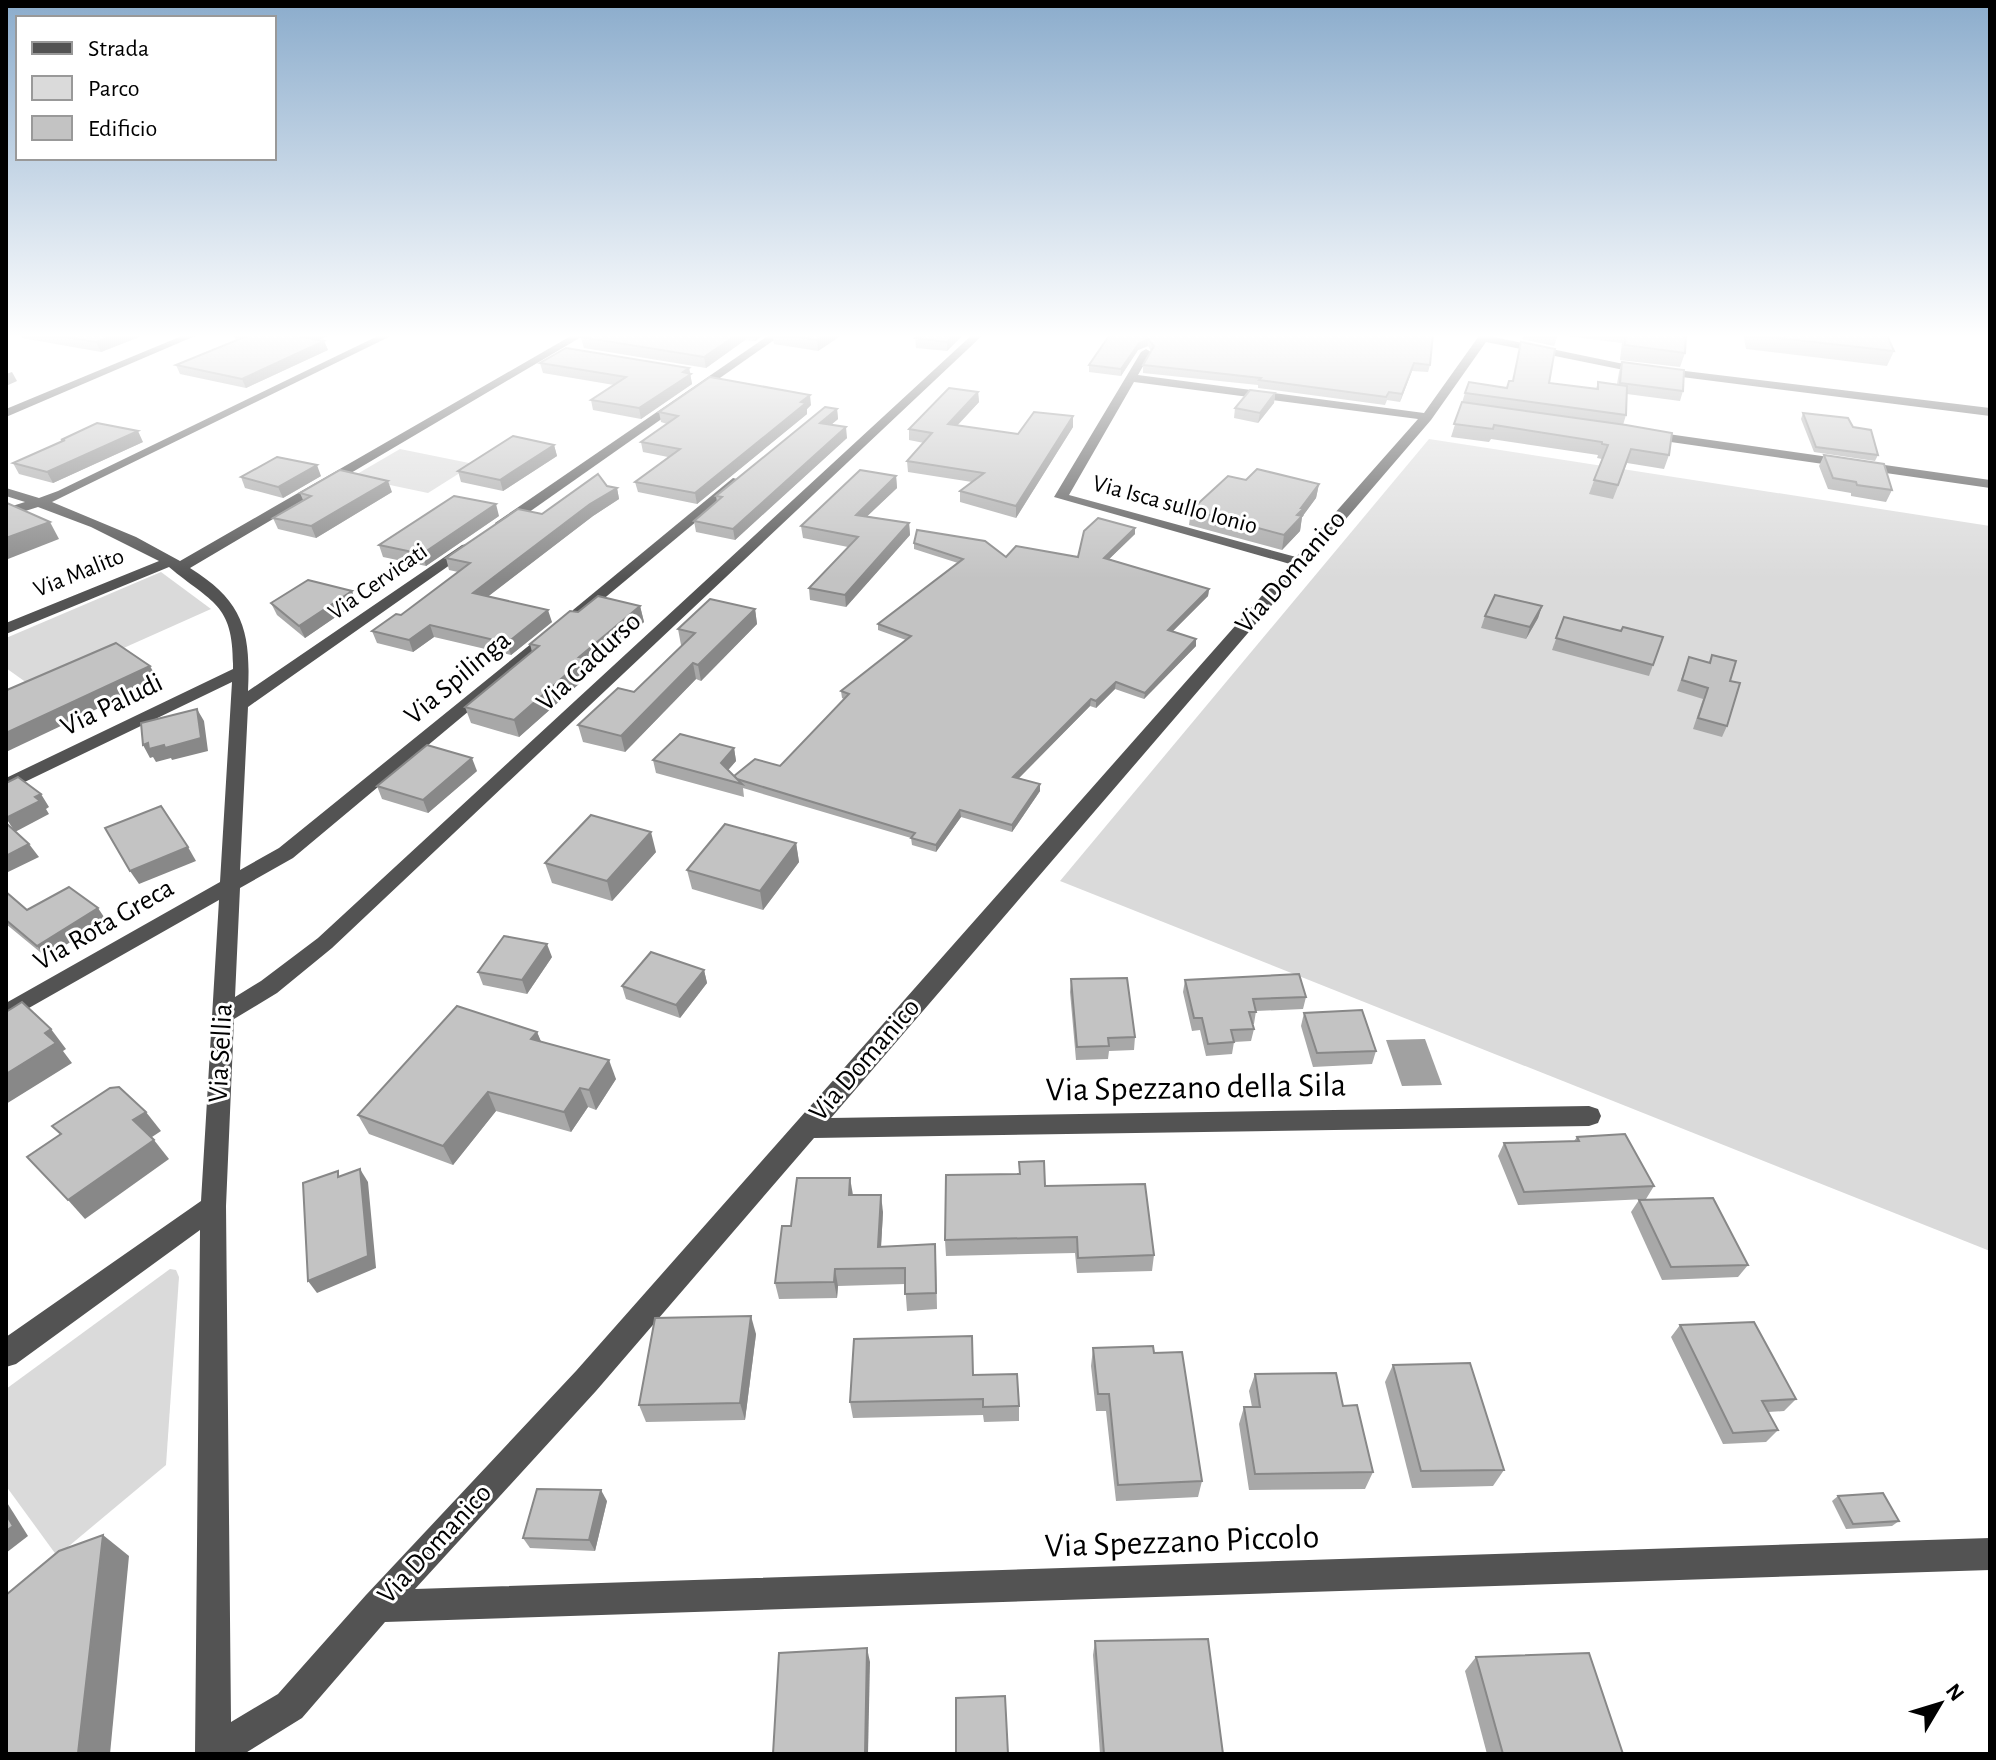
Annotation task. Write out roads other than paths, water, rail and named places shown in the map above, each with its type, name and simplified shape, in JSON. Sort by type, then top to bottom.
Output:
[{"type":"street","points":[[6,513],[63,494],[224,415]]},
{"type":"street","name":"Via Malito","points":[[6,629],[174,565],[438,415]]},
{"type":"street","name":"Via Cervicati","points":[[239,705],[652,415]]},
{"type":"street","name":"Via Gadurso","points":[[223,1015],[269,987],[325,943],[892,415]]},
{"type":"street","name":"Via Isca sullo Ionio","points":[[1109,415],[1061,497],[1300,562]]},
{"type":"street","name":"Via Domanico","points":[[213,1753],[290,1706],[377,1606],[586,1381],[1300,562],[1434,415]]},
{"type":"street","points":[[1627,432],[1990,484]]},
{"type":"street","name":"Via Spilinga","points":[[229,885],[275,861],[309,836],[750,470]]},
{"type":"street","name":"Via Sellia","points":[[6,492],[39,501],[115,532],[174,565],[232,614],[239,632],[241,671],[213,1206],[213,1753]]},
{"type":"street","name":"Via Paludi","points":[[6,785],[241,671]]},
{"type":"street","name":"Via Rota Greca","points":[[6,1013],[229,885]]},
{"type":"street","name":"Via Spezzano della Sila","points":[[805,1128],[1589,1116]]},
{"type":"street","points":[[6,1354],[213,1206]]},
{"type":"street","name":"Via Spezzano Piccolo","points":[[377,1606],[1990,1554]]}]
